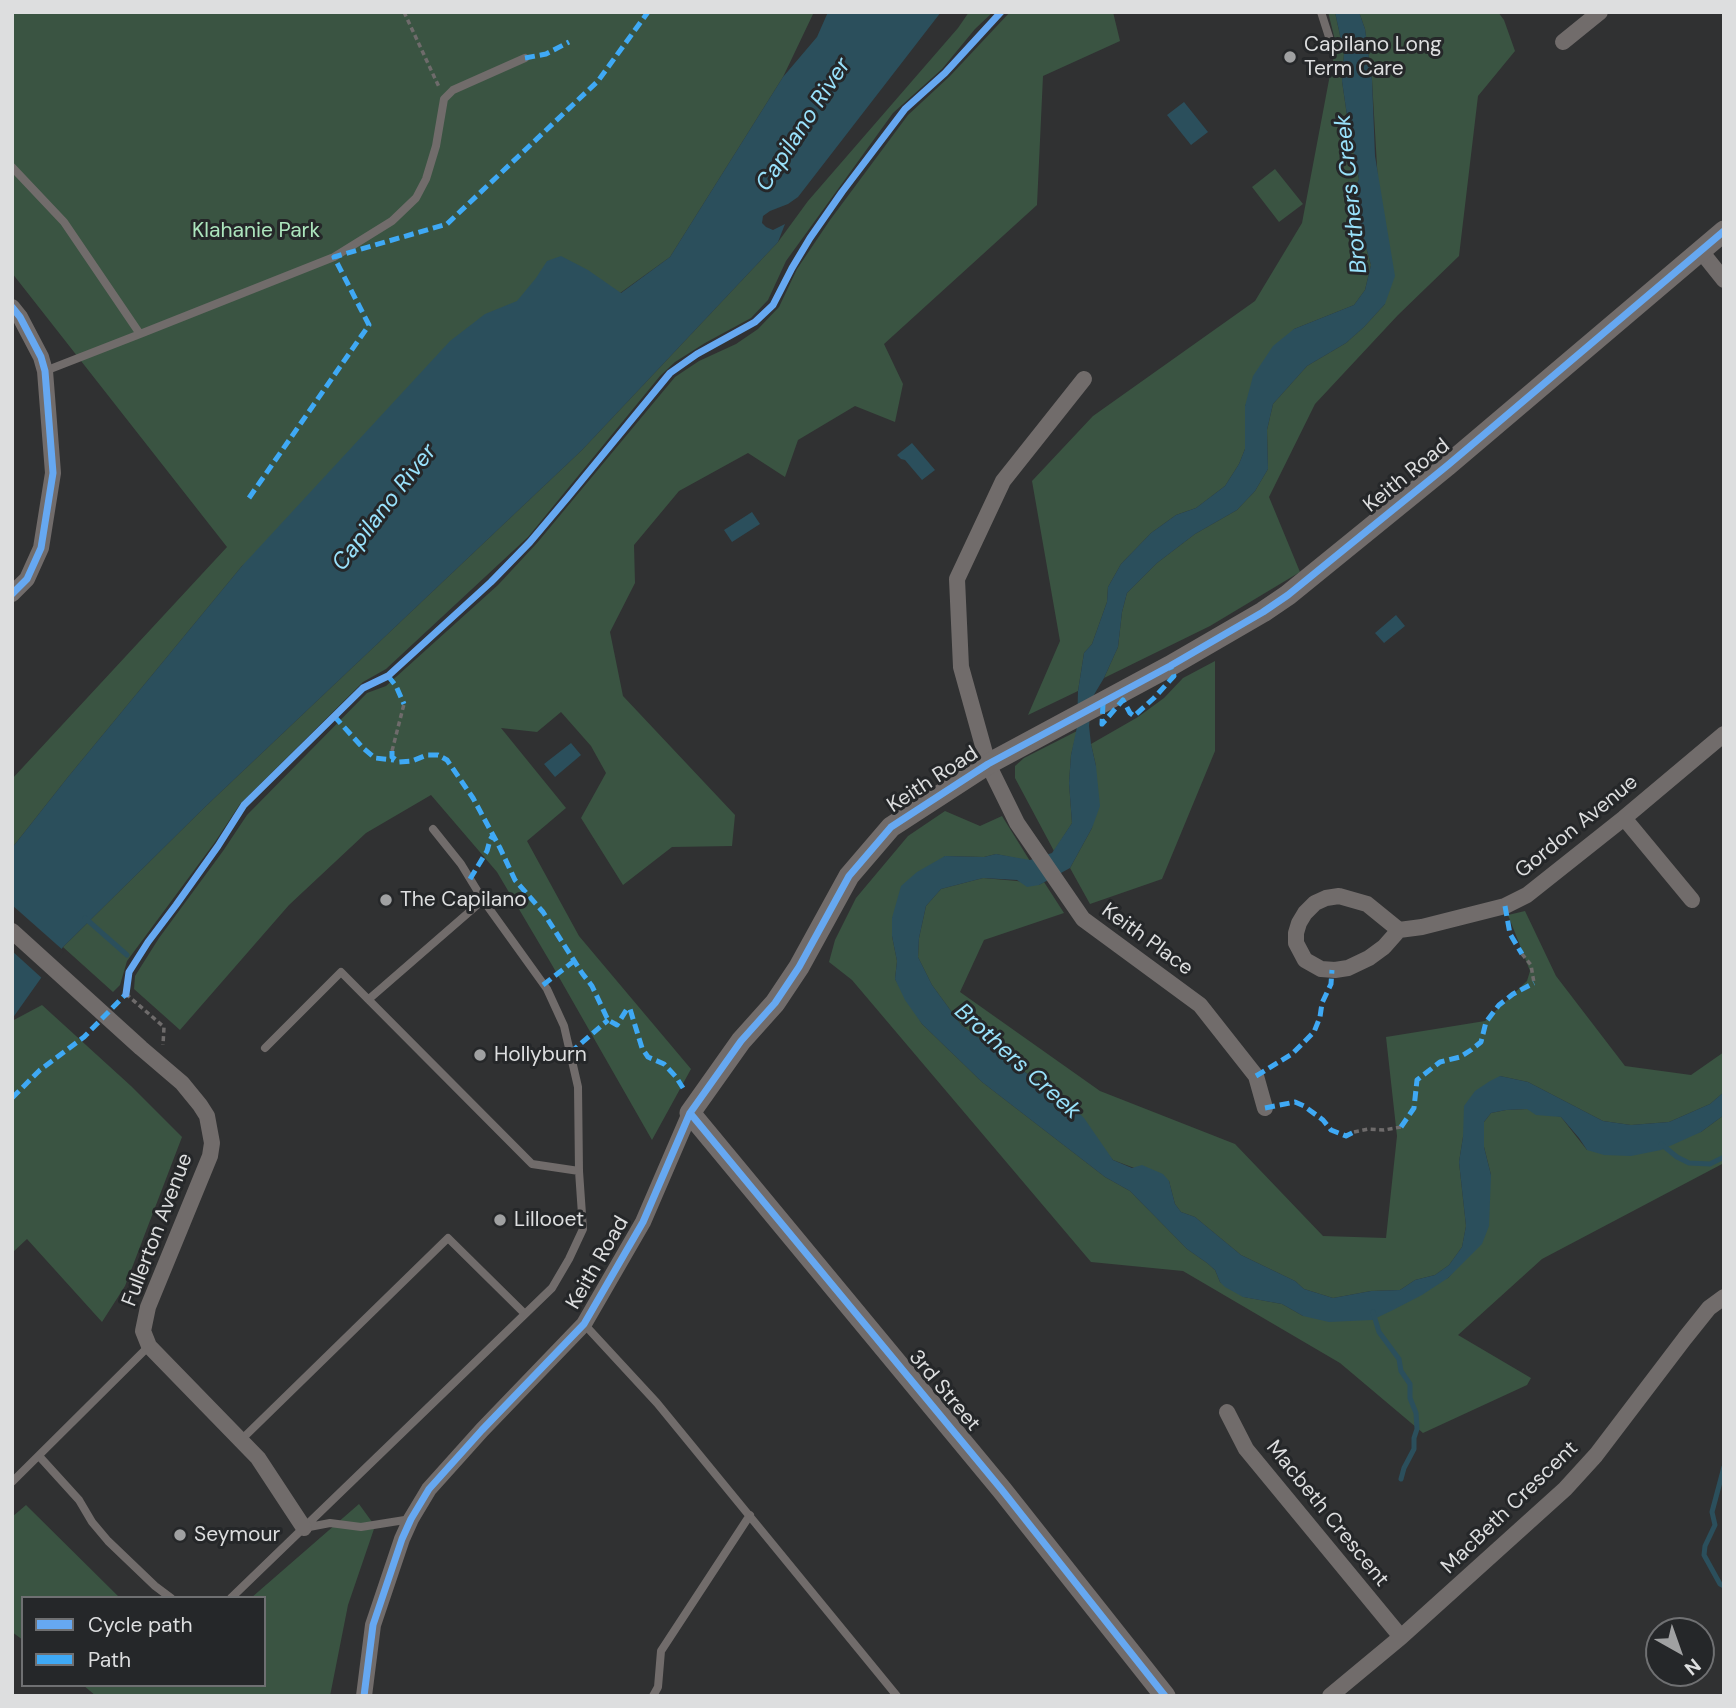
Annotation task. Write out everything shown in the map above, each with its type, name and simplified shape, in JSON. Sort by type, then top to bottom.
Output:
[{"type":"street","points":[[1563,42],[1600,12]]},
{"type":"street","name":"Keith Road","points":[[364,1696],[373,1625],[402,1539],[429,1489],[584,1324],[643,1222],[690,1113],[741,1041],[775,1003],[799,967],[849,876],[891,827],[988,764],[1161,670],[1288,596],[1448,465],[1724,231]]},
{"type":"street","points":[[1700,250],[1724,280]]},
{"type":"street","points":[[12,307],[41,357],[45,371],[53,472],[41,548],[27,579],[12,594]]},
{"type":"street","name":"Keith Place","points":[[1084,379],[1003,481],[957,579],[961,667],[988,764],[1017,822],[1083,919],[1200,1005],[1256,1076],[1265,1108]]},
{"type":"street","name":"Gordon Avenue","points":[[1399,930],[1422,927],[1505,906],[1527,895],[1724,734]]},
{"type":"street","points":[[1624,818],[1692,900]]},
{"type":"street","points":[[1339,896],[1367,904],[1399,930],[1384,947],[1369,958],[1348,968],[1335,970],[1321,969],[1305,960],[1296,943],[1299,923],[1305,913],[1315,903],[1339,896]]},
{"type":"street","name":"Fullerton Avenue","points":[[12,931],[182,1083],[207,1116],[212,1143],[210,1156],[148,1307],[143,1331],[149,1346]]},
{"type":"street","name":"3rd Street","points":[[690,1113],[1002,1490],[1165,1696]]},
{"type":"street","name":"MacBeth Crescent","points":[[1330,1696],[1401,1637],[1565,1489],[1596,1455],[1709,1308],[1724,1297]]},
{"type":"street","points":[[149,1346],[258,1458],[304,1528]]},
{"type":"street","name":"Macbeth Crescent","points":[[1227,1412],[1246,1448],[1401,1637]]},
{"type":"lane","points":[[1321,12],[1330,40]]},
{"type":"lane","points":[[45,371],[334,257],[392,221],[416,198],[426,179],[436,146],[444,99],[453,90],[525,58]]},
{"type":"lane","points":[[12,167],[64,222],[139,334]]},
{"type":"lane","points":[[233,1596],[552,1288],[583,1229],[578,1087],[564,1026],[547,989],[483,900],[461,864],[433,829]]},
{"type":"lane","points":[[369,999],[483,900]]},
{"type":"lane","points":[[265,1048],[341,972],[473,1107],[533,1164],[579,1171]]},
{"type":"lane","points":[[241,1440],[448,1238],[525,1314]]},
{"type":"lane","points":[[584,1324],[657,1403],[897,1696]]},
{"type":"lane","points":[[12,1482],[149,1346]]},
{"type":"lane","points":[[39,1456],[79,1500],[108,1541],[168,1596]]},
{"type":"lane","points":[[653,1696],[658,1687],[661,1651],[750,1515]]},
{"type":"lane","points":[[304,1528],[330,1523],[361,1527],[411,1519]]},
{"type":"path","points":[[404,12],[444,99]]},
{"type":"path","points":[[392,751],[404,704]]},
{"type":"path","points":[[1521,954],[1531,965],[1534,984]]},
{"type":"path","points":[[126,994],[164,1027],[163,1045]]},
{"type":"path","points":[[1354,1132],[1401,1127]]},
{"type":"green space","name":"Klahanie Park","points":[[12,12],[814,12],[783,77],[670,257],[242,566],[12,848],[12,779],[227,547],[12,273]]},
{"type":"green space","points":[[969,12],[993,12],[942,69],[893,113],[786,261],[768,300],[751,318],[675,362],[660,376],[528,537],[386,669],[363,682],[240,804],[127,961],[120,985],[113,992],[63,947],[206,806],[582,450],[778,242],[808,201]]},
{"type":"green space","points":[[1010,12],[1113,12],[1120,41],[1043,76],[1037,205],[884,344],[903,384],[895,422],[855,406],[798,440],[785,477],[748,453],[679,491],[634,545],[635,583],[610,632],[623,696],[735,815],[732,846],[672,847],[623,885],[581,818],[606,773],[591,746],[561,712],[537,732],[501,728],[566,808],[527,841],[579,936],[691,1069],[652,1140],[497,872],[431,795],[366,833],[289,905],[180,1030],[134,989],[135,976],[247,815],[367,693],[386,686],[498,585],[537,543],[675,377],[699,361],[736,344],[758,329],[779,307],[797,269],[908,115],[950,76]]},
{"type":"green space","points":[[1328,12],[1335,12],[1344,54],[1342,81],[1359,179],[1354,191],[1357,224],[1371,265],[1365,290],[1354,305],[1294,329],[1245,406],[1245,449],[1225,486],[1196,508],[1176,515],[1151,533],[1121,564],[1108,587],[1107,602],[1092,644],[1084,653],[1078,691],[1028,715],[1060,641],[1032,481],[1093,416],[1255,301],[1302,223],[1336,50]]},
{"type":"green space","points":[[1359,12],[1498,12],[1504,20],[1515,51],[1478,96],[1459,256],[1398,315],[1315,404],[1269,497],[1300,572],[1210,626],[1104,678],[1118,647],[1127,593],[1157,563],[1195,534],[1237,510],[1255,491],[1268,469],[1267,430],[1273,404],[1307,366],[1346,343],[1385,304],[1372,80],[1365,29]]},
{"type":"green space","points":[[1275,169],[1303,204],[1279,222],[1252,187]]},
{"type":"green space","points":[[1215,661],[1215,751],[1162,879],[1090,904],[1070,868],[1092,828],[1096,766],[1091,744],[1138,717],[1164,698],[1183,678]]},
{"type":"green space","points":[[1077,731],[1071,755],[1069,783],[1072,823],[1054,851],[1015,778],[1015,766],[1024,758]]},
{"type":"green space","points":[[945,811],[980,826],[1002,816],[1030,861],[996,854],[984,857],[945,856],[892,918],[897,961],[895,979],[922,1024],[982,1082],[1105,1177],[1130,1191],[1187,1249],[1215,1270],[1220,1282],[1244,1297],[1282,1304],[1303,1316],[1448,1278],[1454,1271],[1491,1175],[1484,1147],[1484,1122],[1491,1113],[1527,1109],[1561,1117],[1587,1150],[1701,1132],[1724,1115],[1724,1163],[1542,1259],[1458,1335],[1531,1378],[1527,1385],[1423,1433],[1340,1363],[1183,1271],[1091,1262],[852,980],[829,962],[835,940],[856,898],[908,836]]},
{"type":"green space","points":[[983,878],[1039,885],[1044,882],[1064,913],[984,940],[960,992],[1100,1091],[1235,1144],[1323,1236],[1386,1238],[1397,1136],[1386,1037],[1485,1021],[1527,981],[1530,971],[1508,915],[1525,911],[1556,976],[1625,1066],[1691,1075],[1724,1052],[1724,1092],[1710,1104],[1669,1122],[1631,1125],[1603,1121],[1528,1082],[1500,1076],[1463,1137],[1459,1162],[1466,1226],[1462,1247],[1449,1265],[1435,1275],[1415,1280],[1400,1290],[1371,1291],[1333,1298],[1304,1289],[1295,1281],[1241,1255],[1195,1217],[1181,1212],[1175,1204],[1169,1181],[1113,1160],[1057,1092],[1005,1060],[962,1026],[932,985],[918,957],[919,938],[926,906],[941,889]]},
{"type":"green space","points":[[42,1005],[131,1086],[182,1137],[125,1286],[102,1322],[27,1239],[12,1253],[12,1021]]},
{"type":"green space","points":[[359,1504],[375,1526],[348,1605],[330,1696],[96,1696],[85,1687],[266,1687],[266,1596],[253,1596]]},
{"type":"green space","points":[[26,1505],[118,1596],[21,1596],[21,1639],[12,1632],[12,1517]]},
{"type":"water","name":"Capilano River","points":[[828,12],[941,12],[798,197],[763,216],[762,223],[773,230],[785,224],[778,242],[582,450],[206,806],[63,947],[12,1019],[12,848],[68,777],[242,566],[450,341],[485,314],[517,301],[547,261],[561,256],[588,270],[621,293],[670,257],[783,77],[817,37]]},
{"type":"water","points":[[1335,12],[1359,12],[1365,29],[1372,80],[1375,156],[1395,276],[1385,304],[1346,343],[1307,366],[1273,404],[1267,430],[1268,469],[1255,491],[1237,510],[1195,534],[1157,563],[1127,593],[1118,647],[1092,698],[1089,726],[1100,806],[1092,828],[1070,868],[1039,885],[1027,887],[1017,880],[983,878],[941,889],[926,906],[918,957],[932,985],[962,1026],[1005,1060],[1057,1092],[1084,1118],[1113,1160],[1132,1168],[1142,1165],[1163,1174],[1169,1181],[1175,1204],[1181,1212],[1195,1217],[1241,1255],[1295,1281],[1304,1289],[1333,1298],[1371,1291],[1400,1290],[1415,1280],[1435,1275],[1449,1265],[1462,1247],[1466,1226],[1459,1162],[1464,1106],[1475,1091],[1490,1081],[1500,1076],[1528,1082],[1603,1121],[1631,1125],[1669,1122],[1710,1104],[1724,1092],[1724,1115],[1701,1132],[1661,1150],[1631,1156],[1604,1155],[1587,1150],[1561,1117],[1536,1115],[1527,1109],[1491,1113],[1484,1122],[1484,1147],[1491,1175],[1489,1226],[1482,1244],[1448,1278],[1393,1310],[1372,1320],[1329,1322],[1303,1316],[1282,1304],[1243,1297],[1225,1287],[1215,1270],[1187,1249],[1130,1191],[1105,1177],[982,1082],[922,1024],[905,1000],[895,979],[897,961],[892,918],[901,886],[917,872],[945,856],[984,857],[996,854],[1030,860],[1052,853],[1072,823],[1069,783],[1077,727],[1078,691],[1084,653],[1092,644],[1107,602],[1108,587],[1121,564],[1151,533],[1176,515],[1196,508],[1225,486],[1245,449],[1245,406],[1253,376],[1273,346],[1294,329],[1354,305],[1365,290],[1371,265],[1357,224],[1354,191],[1359,179],[1342,81],[1344,54]]},
{"type":"water","points":[[1184,102],[1208,132],[1191,145],[1167,115]]},
{"type":"water","points":[[912,443],[935,470],[922,480],[905,460],[897,455]]},
{"type":"water","points":[[752,512],[760,524],[732,542],[724,530]]},
{"type":"water","points":[[1396,615],[1405,626],[1384,643],[1375,633]]},
{"type":"water","points":[[571,743],[581,755],[555,777],[544,764]]},
{"type":"pier","points":[[12,905],[64,951],[44,980],[12,951]]},
{"type":"waterway","points":[[85,918],[127,955]]},
{"type":"waterway","points":[[1661,1144],[1689,1163],[1710,1164],[1724,1157]]},
{"type":"waterway","points":[[1373,1312],[1379,1332],[1399,1359],[1401,1371],[1410,1384],[1410,1398],[1416,1413],[1414,1449],[1401,1479]]},
{"type":"waterway","points":[[1724,1467],[1712,1512],[1715,1525],[1705,1546],[1704,1555],[1720,1584],[1724,1586]]},
{"type":"marked path","points":[[249,498],[369,325],[334,257],[447,224],[598,81],[648,12]]},
{"type":"marked path","points":[[525,58],[546,54],[569,42]]},
{"type":"marked path","points":[[1103,704],[1102,724],[1123,700],[1134,716],[1174,676],[1170,666]]},
{"type":"marked path","points":[[388,676],[404,704]]},
{"type":"marked path","points":[[334,716],[375,758],[394,760]]},
{"type":"marked path","points":[[392,751],[392,757],[399,762],[412,761],[427,755],[438,755],[447,760],[473,798],[515,880],[543,912],[592,986],[608,1020],[617,1025],[627,1009],[630,1009],[642,1048],[648,1057],[664,1064],[683,1088]]},
{"type":"marked path","points":[[470,879],[493,835]]},
{"type":"marked path","points":[[1505,906],[1510,934],[1522,954]]},
{"type":"marked path","points":[[543,985],[574,961]]},
{"type":"marked path","points":[[1256,1076],[1292,1054],[1314,1032],[1322,1003],[1331,984],[1332,970]]},
{"type":"marked path","points":[[1401,1127],[1414,1108],[1417,1080],[1440,1062],[1460,1057],[1481,1042],[1486,1022],[1499,1005],[1534,983]]},
{"type":"marked path","points":[[12,1098],[40,1070],[84,1037],[126,994],[127,989]]},
{"type":"marked path","points":[[570,1053],[608,1020]]},
{"type":"marked path","points":[[1265,1108],[1295,1102],[1323,1120],[1331,1130],[1346,1136],[1354,1132]]},
{"type":"cycle path","points":[[126,994],[129,972],[244,805],[363,688],[388,676],[491,582],[530,542],[670,373],[697,354],[755,322],[773,305],[810,238],[905,109],[945,73],[1001,12]]},
{"type":"cycle path","points":[[364,1696],[373,1625],[402,1539],[429,1489],[584,1324],[643,1222],[690,1113],[741,1041],[775,1003],[799,967],[849,876],[891,827],[988,764],[1170,666],[1288,595],[1448,465],[1724,231]]},
{"type":"cycle path","points":[[12,307],[41,357],[45,371],[53,473],[41,548],[27,579],[12,594]]},
{"type":"cycle path","points":[[690,1113],[1002,1490],[1165,1696]]},
{"type":"place","name":"Capilano Long Term Care","points":[[1290,57]]},
{"type":"place","name":"The Capilano","points":[[386,900]]},
{"type":"place","name":"Hollyburn","points":[[480,1055]]},
{"type":"place","name":"Lillooet","points":[[500,1220]]},
{"type":"place","name":"Seymour","points":[[180,1535]]},
{"type":"water label","name":"Brothers Creek","points":[[1352,194]]},
{"type":"water label","name":"Brothers Creek","points":[[1017,1062]]}]
